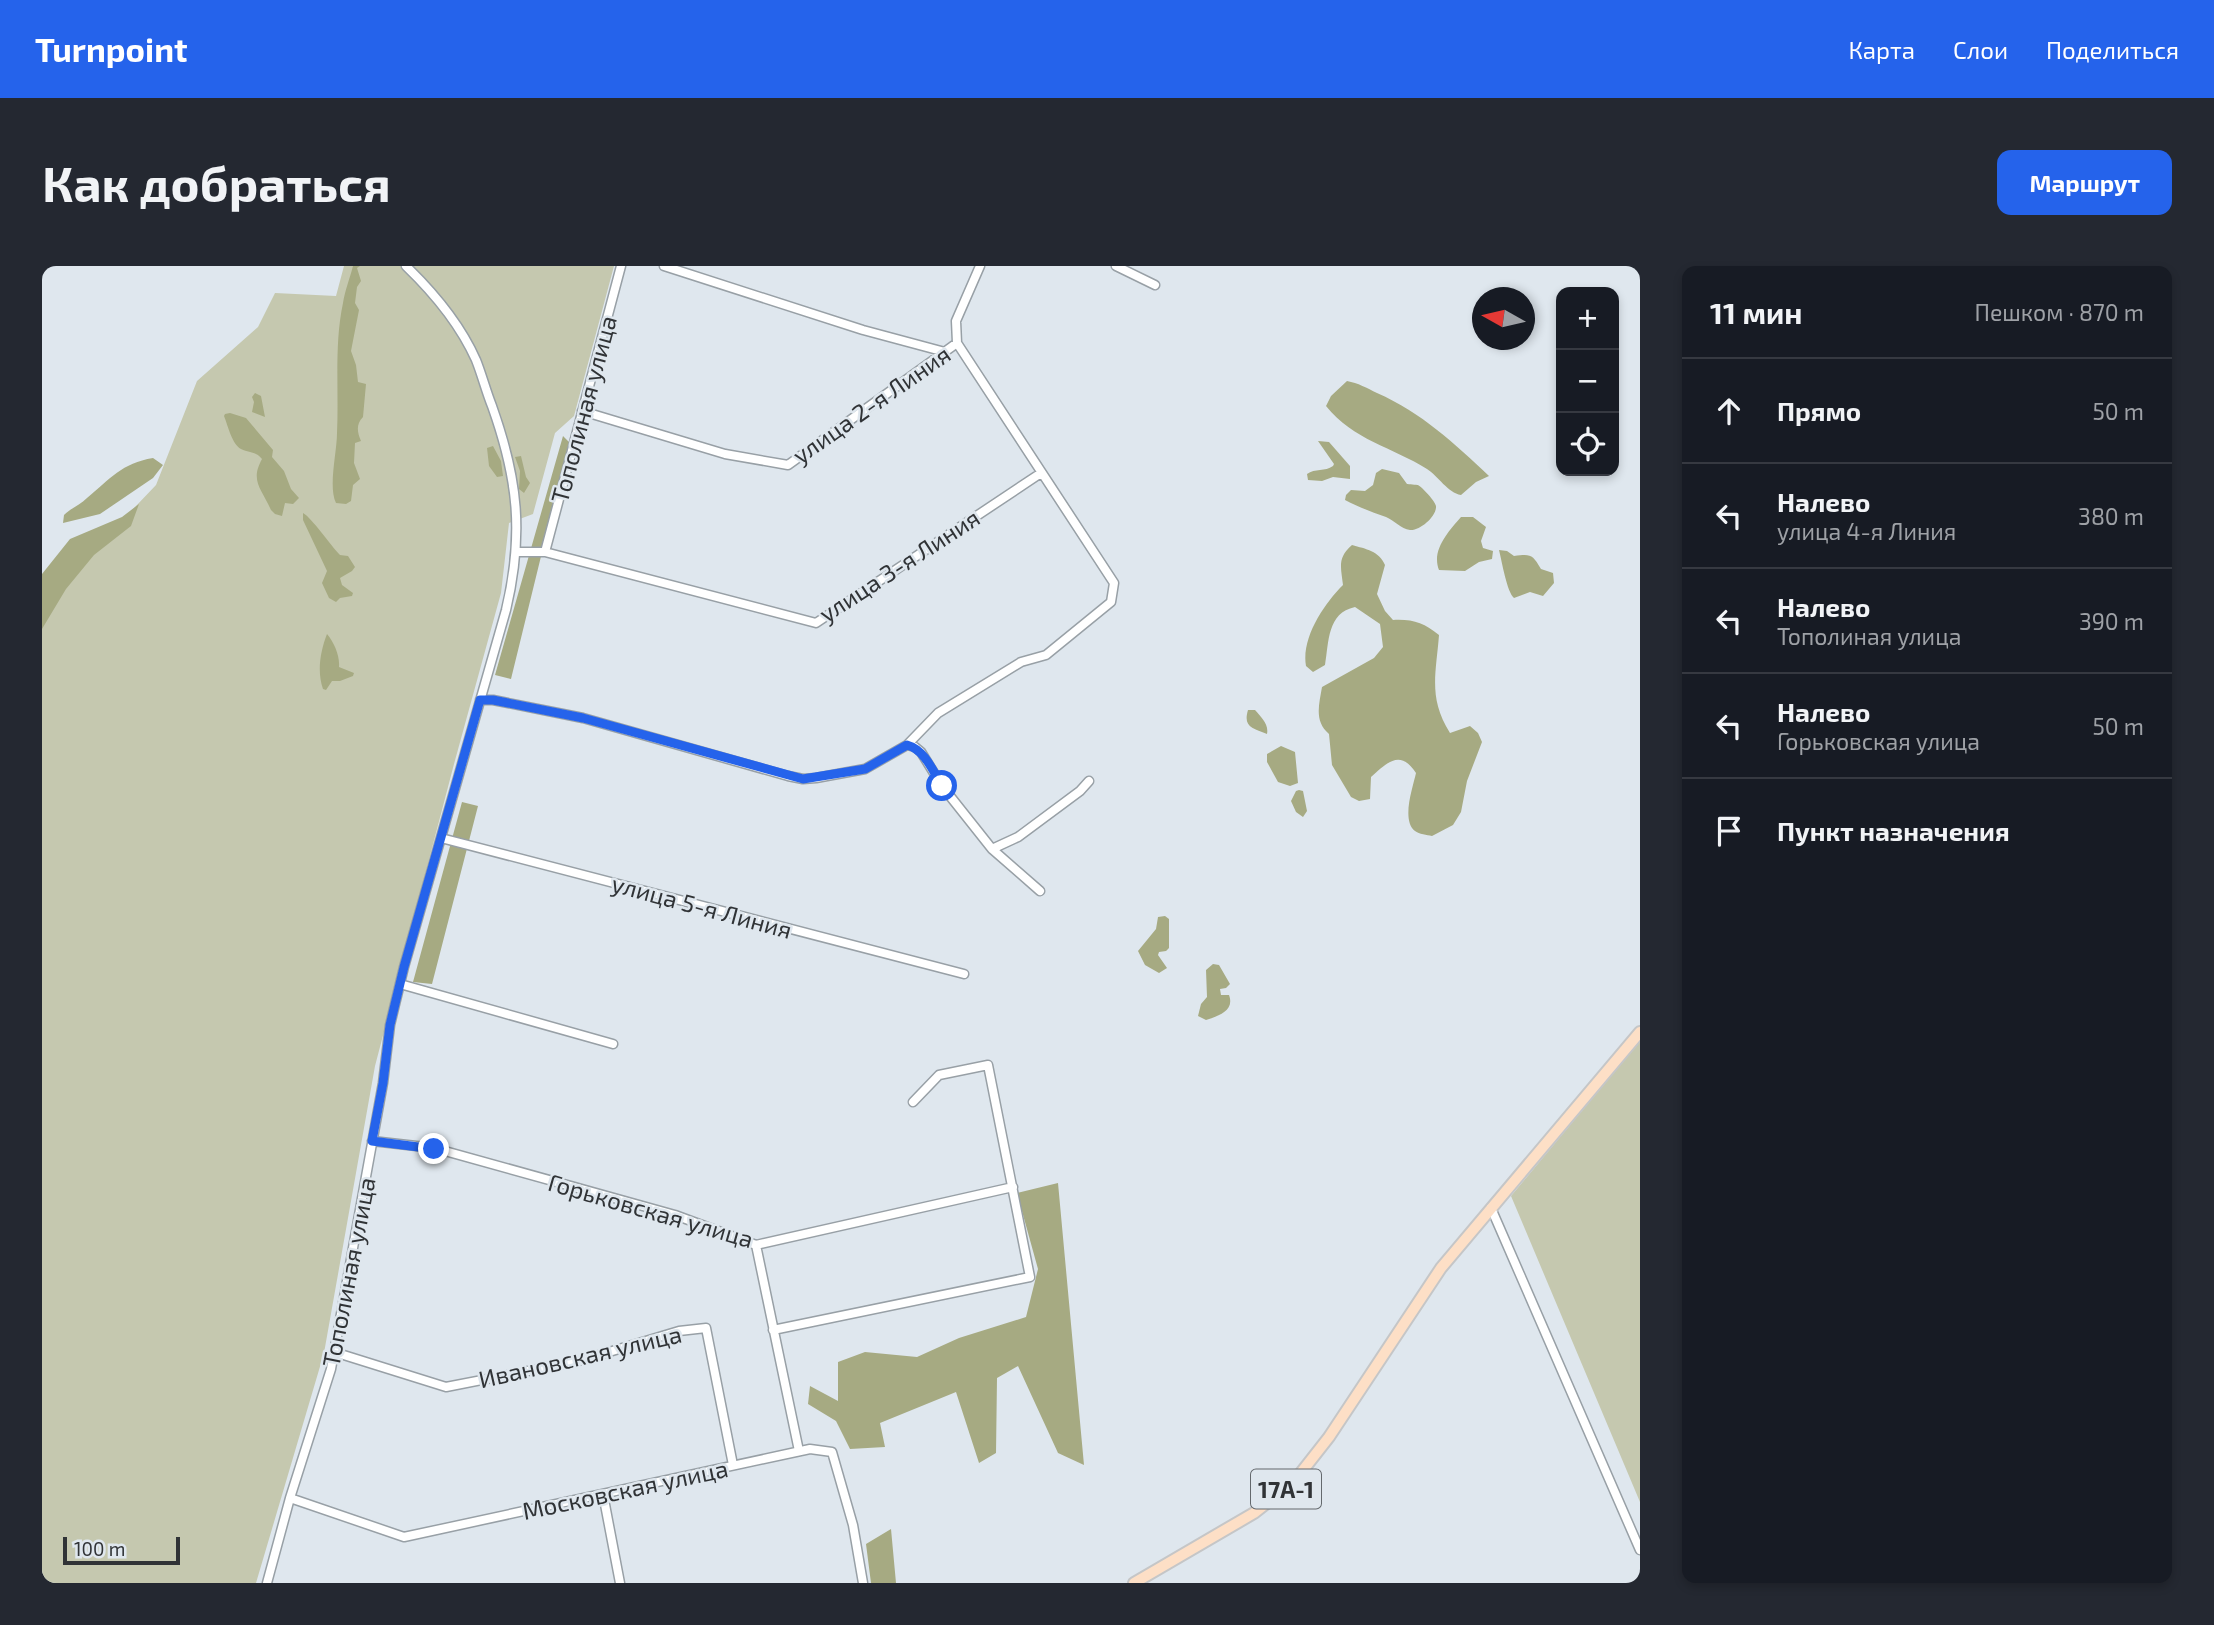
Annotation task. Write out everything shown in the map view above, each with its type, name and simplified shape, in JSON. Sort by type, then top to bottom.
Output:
[{"type":"main road","name":"17А-1","points":[[1134,1583],[1254,1513],[1300,1474],[1329,1437],[1441,1268],[1640,1032]]},
{"type":"street","name":"Тополиная улица","points":[[267,1583],[290,1498],[331,1369],[383,1083],[390,1025],[506,610],[516,552],[516,510],[512,474],[505,443],[476,361],[435,296],[406,266]]},
{"type":"street","name":"Тополиная улица","points":[[545,552],[621,266]]},
{"type":"street","points":[[664,266],[863,330],[945,352]]},
{"type":"street","points":[[480,700],[493,700],[583,718],[803,779],[865,769],[907,745],[938,713],[1021,662],[1046,655],[1111,602],[1114,583],[957,343],[956,321],[980,266]]},
{"type":"street","points":[[1116,266],[1155,285]]},
{"type":"street","name":"улица 2-я Линия","points":[[582,411],[725,454],[788,465],[957,343]]},
{"type":"street","name":"улица 3-я Линия","points":[[516,552],[545,552],[816,623],[1041,473]]},
{"type":"street","points":[[907,745],[921,752],[942,786],[992,849],[1040,891]]},
{"type":"street","points":[[992,849],[1018,837],[1080,791],[1088,781]]},
{"type":"street","name":"улица 5-я Линия","points":[[441,838],[964,974]]},
{"type":"street","points":[[400,984],[613,1044]]},
{"type":"street","points":[[773,1331],[1030,1277],[988,1065],[939,1075],[913,1102]]},
{"type":"street","name":"Горьковская улица","points":[[372,1141],[434,1149],[675,1215],[756,1245],[1013,1186]]},
{"type":"street","points":[[1492,1208],[1640,1550]]},
{"type":"street","points":[[756,1245],[799,1451]]},
{"type":"street","name":"Ивановская улица","points":[[334,1352],[446,1387],[579,1362],[679,1331],[706,1328],[733,1465]]},
{"type":"street","name":"Московская улица","points":[[290,1498],[404,1537],[799,1451],[810,1449],[832,1452],[853,1525],[863,1583]]},
{"type":"street","points":[[603,1494],[620,1583]]},
{"type":"green space","points":[[344,266],[614,266],[574,416],[555,433],[533,514],[509,523],[501,593],[375,1066],[324,1353],[256,1583],[42,1583],[42,627],[57,589],[156,485],[197,381],[258,327],[275,293],[336,296]]},
{"type":"green space","points":[[353,266],[360,266],[357,268],[361,281],[357,287],[355,303],[359,310],[351,351],[358,382],[366,384],[363,417],[358,428],[361,441],[355,443],[354,463],[360,479],[353,485],[351,501],[346,504],[336,503],[333,479],[340,319]]},
{"type":"green space","points":[[1347,381],[1393,401],[1423,419],[1489,476],[1476,482],[1461,495],[1456,494],[1427,469],[1348,427],[1326,406],[1331,396]]},
{"type":"green space","points":[[255,393],[261,396],[265,417],[252,412],[252,397]]},
{"type":"green space","points":[[230,413],[246,418],[273,450],[272,457],[284,471],[291,489],[299,498],[293,504],[285,503],[282,516],[271,510],[258,484],[257,473],[262,459],[255,453],[238,447],[233,439],[224,416]]},
{"type":"green space","points":[[563,436],[569,442],[511,679],[495,675]]},
{"type":"green space","points":[[1318,441],[1329,442],[1350,466],[1350,479],[1333,477],[1322,481],[1308,480],[1307,474],[1330,468],[1334,464]]},
{"type":"green space","points":[[493,446],[501,461],[503,476],[497,477],[489,466],[487,448]]},
{"type":"green space","points":[[521,456],[530,483],[524,493],[519,489],[520,471],[515,457]]},
{"type":"green space","points":[[153,458],[163,465],[153,478],[100,514],[63,523],[64,515],[117,473],[142,460]]},
{"type":"green space","points":[[1382,469],[1399,473],[1407,484],[1418,485],[1433,501],[1436,510],[1423,525],[1410,530],[1345,500],[1351,490],[1365,491],[1373,485],[1376,473]]},
{"type":"green space","points":[[139,504],[131,526],[94,555],[66,589],[42,629],[42,574],[70,539],[122,517]]},
{"type":"green space","points":[[303,513],[340,555],[348,556],[355,567],[340,578],[342,585],[353,593],[352,596],[340,598],[336,602],[329,598],[322,583],[327,571],[303,520]]},
{"type":"green space","points":[[1461,517],[1473,517],[1486,527],[1481,541],[1483,548],[1493,551],[1492,559],[1479,562],[1465,571],[1439,570],[1439,548]]},
{"type":"green space","points":[[1352,545],[1372,551],[1385,565],[1377,594],[1393,620],[1418,623],[1439,635],[1435,686],[1443,720],[1450,733],[1470,726],[1478,733],[1482,742],[1467,781],[1461,812],[1453,825],[1432,836],[1417,832],[1411,826],[1408,812],[1416,773],[1410,766],[1399,760],[1388,763],[1371,777],[1370,799],[1359,801],[1351,797],[1332,765],[1329,734],[1319,718],[1322,687],[1374,658],[1383,647],[1380,624],[1355,607],[1339,615],[1334,622],[1325,665],[1313,672],[1306,666],[1305,655],[1310,633],[1328,602],[1343,585],[1342,559]]},
{"type":"green space","points":[[1499,550],[1514,556],[1530,556],[1541,569],[1553,573],[1554,583],[1543,596],[1530,592],[1514,598],[1507,583]]},
{"type":"green space","points":[[327,634],[336,649],[339,667],[354,673],[353,676],[340,681],[332,681],[326,690],[321,682],[320,669]]},
{"type":"green space","points":[[1248,710],[1255,710],[1262,718],[1267,734],[1248,723]]},
{"type":"green space","points":[[1281,746],[1295,752],[1298,783],[1290,786],[1278,782],[1267,762],[1267,754]]},
{"type":"green space","points":[[1299,790],[1303,791],[1307,811],[1303,817],[1296,812],[1291,801]]},
{"type":"green space","points":[[462,802],[478,806],[432,984],[413,982]]},
{"type":"green space","points":[[1165,916],[1169,919],[1169,948],[1158,955],[1167,968],[1159,973],[1145,965],[1138,951],[1156,929],[1158,917]]},
{"type":"green space","points":[[1213,964],[1219,965],[1230,984],[1220,989],[1221,995],[1229,995],[1230,1005],[1216,1017],[1206,1020],[1198,1016],[1201,1004],[1207,997],[1206,970]]},
{"type":"green space","points":[[1640,1041],[1640,1502],[1511,1196]]},
{"type":"green space","points":[[1058,1183],[1084,1465],[1058,1453],[1018,1366],[997,1378],[996,1453],[979,1463],[956,1392],[880,1423],[885,1447],[850,1449],[836,1421],[808,1404],[810,1386],[838,1401],[838,1362],[865,1352],[917,1357],[959,1338],[1026,1317],[1038,1269],[1017,1193]]},
{"type":"green space","points":[[891,1529],[896,1583],[871,1583],[866,1544]]},
{"type":"route","points":[[434,1149],[372,1141],[390,1025],[404,967],[480,700],[493,700],[583,718],[803,779],[865,769],[907,745],[921,752],[942,786]]}]
